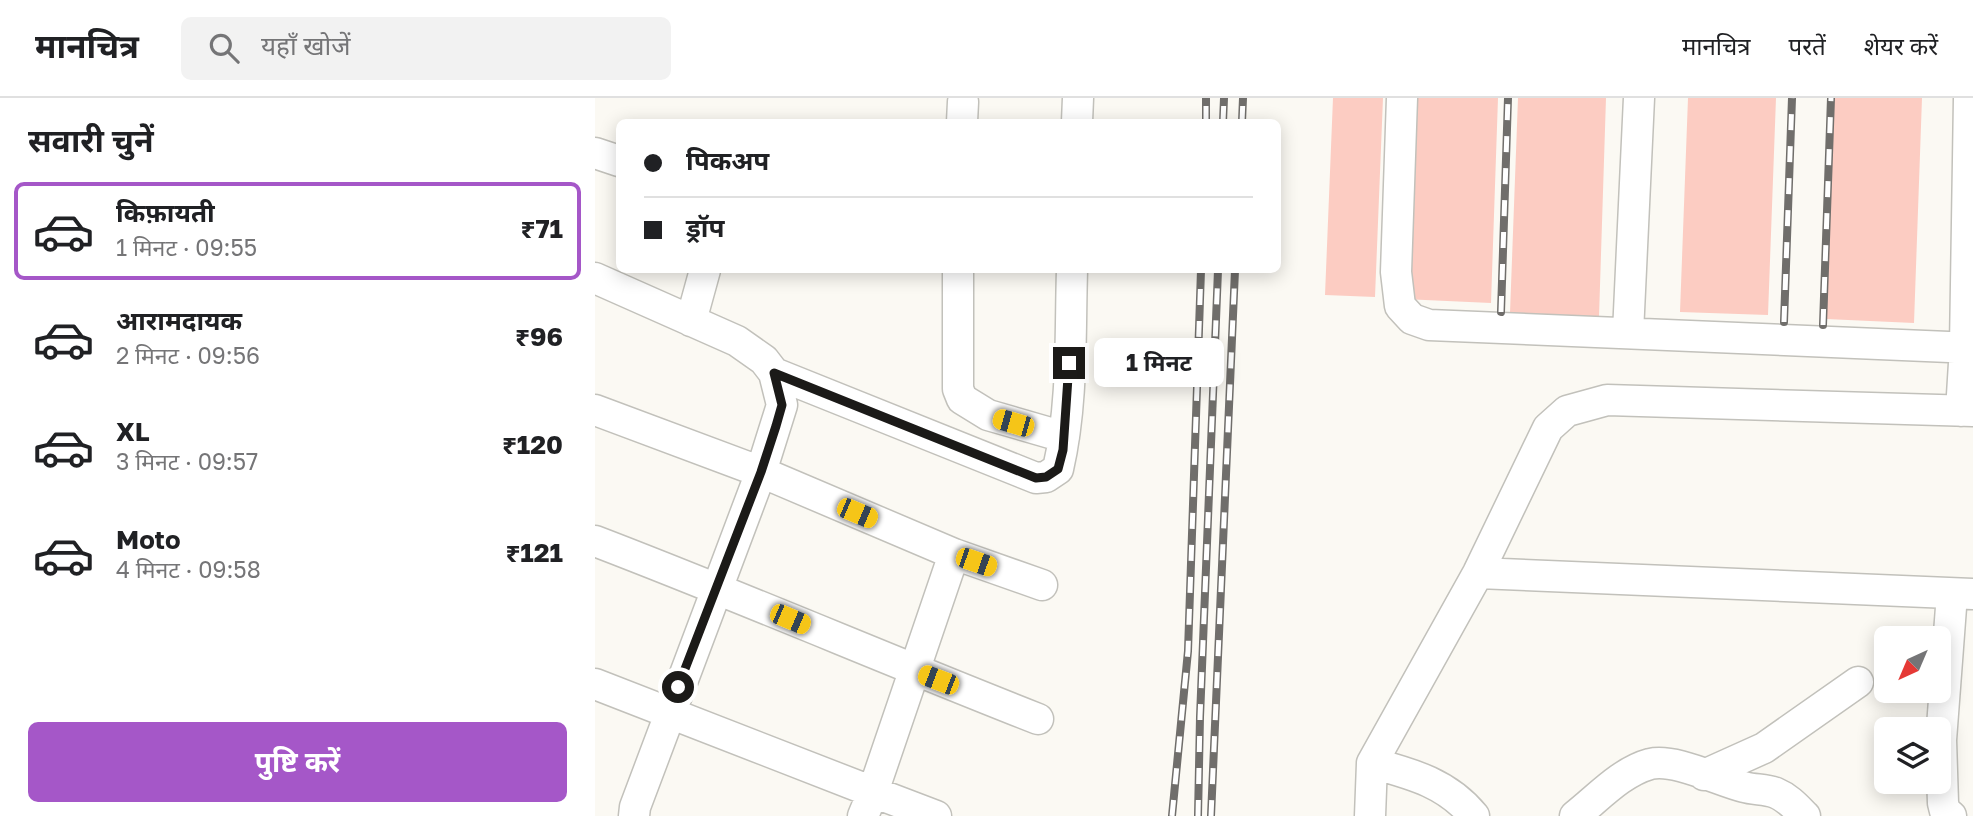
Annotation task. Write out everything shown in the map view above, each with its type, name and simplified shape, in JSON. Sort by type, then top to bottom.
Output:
[{"type":"street","points":[[1077,119],[1078,98]]},
{"type":"street","points":[[1402,98],[1396,272],[1400,306],[1412,319],[1429,325],[1969,347]]},
{"type":"street","points":[[1628,333],[1639,98]]},
{"type":"street","points":[[1370,816],[1372,764],[1478,573],[1548,428],[1567,411],[1607,400],[1967,411],[1969,98]]},
{"type":"street","points":[[595,153],[616,160]]},
{"type":"street","points":[[691,320],[704,273]]},
{"type":"street","points":[[958,273],[958,389],[962,399],[988,415],[1063,437]]},
{"type":"street","points":[[774,373],[1036,478],[1046,477],[1058,469],[1063,437],[1069,386],[1072,273]]},
{"type":"street","points":[[595,278],[737,341],[764,360],[774,373],[782,405],[762,466],[669,712],[634,816]]},
{"type":"street","points":[[595,410],[762,466],[954,554],[1042,585]]},
{"type":"street","points":[[595,541],[716,587],[913,671],[1038,719]]},
{"type":"street","points":[[868,804],[954,554]]},
{"type":"street","points":[[1478,573],[1962,594],[1941,740],[1943,803],[1945,811],[1951,816]]},
{"type":"street","points":[[1704,775],[1764,748],[1858,682]]},
{"type":"street","points":[[595,684],[669,712],[868,804],[936,816]]},
{"type":"street","points":[[1575,816],[1621,779],[1654,763],[1673,765],[1746,788],[1773,792],[1788,799],[1805,816]]},
{"type":"street","points":[[1372,764],[1419,775],[1449,791],[1474,816]]},
{"type":"building","points":[[1333,98],[1383,98],[1375,297],[1325,295]]},
{"type":"building","points":[[1410,98],[1498,98],[1491,303],[1403,299]]},
{"type":"building","points":[[1518,98],[1606,98],[1599,317],[1510,313]]},
{"type":"building","points":[[1688,98],[1776,98],[1768,315],[1680,312]]},
{"type":"building","points":[[1833,98],[1922,98],[1914,323],[1826,319]]},
{"type":"railway","points":[[1206,98],[1206,119]]},
{"type":"railway","points":[[1223,119],[1224,98]]},
{"type":"railway","points":[[1242,119],[1243,98]]},
{"type":"railway","points":[[1501,312],[1508,98]]},
{"type":"railway","points":[[1784,322],[1792,98]]},
{"type":"railway","points":[[1823,325],[1831,98]]},
{"type":"railway","points":[[1172,816],[1188,651],[1201,273]]},
{"type":"railway","points":[[1198,816],[1218,273]]},
{"type":"railway","points":[[1211,816],[1235,273]]},
{"type":"route","points":[[678,687],[761,472],[776,426],[782,405],[774,373],[1036,478],[1046,477],[1058,469],[1063,450],[1069,363]]}]
